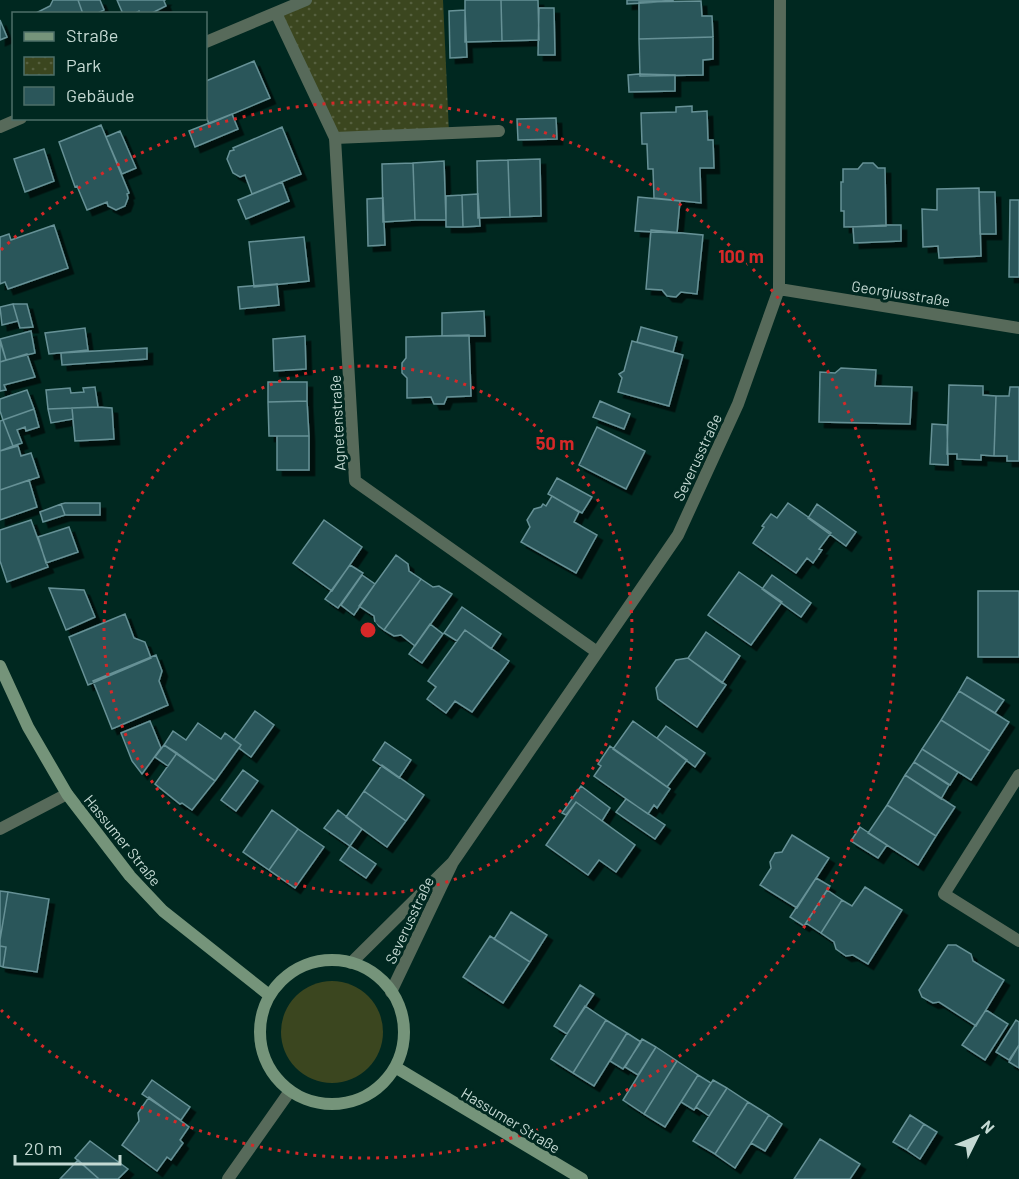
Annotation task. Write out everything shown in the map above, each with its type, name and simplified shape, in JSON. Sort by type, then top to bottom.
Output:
[{"type":"street","points":[[207,42],[306,0]]},
{"type":"street","name":"Severusstraße","points":[[391,992],[453,862],[678,535],[738,404],[779,289],[780,0]]},
{"type":"street","name":"Agnetenstraße","points":[[276,13],[335,138],[355,481],[597,652]]},
{"type":"street","points":[[0,127],[16,120]]},
{"type":"street","points":[[335,138],[499,131]]},
{"type":"street","name":"Georgiusstraße","points":[[779,289],[1019,328]]},
{"type":"street","name":"Hassumer Straße","points":[[0,666],[27,728],[67,794],[130,876],[163,911],[269,995]]},
{"type":"street","points":[[1019,776],[944,894],[1019,940]]},
{"type":"street","points":[[0,829],[67,794]]},
{"type":"street","name":"Severusstraße","points":[[351,963],[453,862]]},
{"type":"street","points":[[333,960],[351,963],[374,974],[391,992],[400,1010],[404,1029],[402,1049],[395,1067],[380,1086],[359,1099],[336,1104],[312,1101],[290,1091],[274,1077],[264,1058],[260,1036],[261,1015],[269,995],[296,969],[314,962],[333,960]]},
{"type":"street","name":"Hassumer Straße","points":[[395,1067],[582,1179]]},
{"type":"street","points":[[228,1179],[290,1091]]},
{"type":"green space","points":[[306,0],[443,0],[449,133],[335,138],[276,13]]},
{"type":"green space","points":[[332,981],[352,985],[368,996],[379,1012],[383,1032],[379,1052],[368,1068],[352,1079],[332,1083],[312,1079],[296,1068],[285,1052],[281,1032],[285,1012],[296,996],[312,985]]},
{"type":"building","points":[[53,0],[78,0],[82,12],[38,12],[50,6]]},
{"type":"building","points":[[78,0],[100,0],[104,10],[100,12],[82,12]]},
{"type":"building","points":[[117,0],[165,0],[166,6],[154,12],[122,12]]},
{"type":"building","points":[[465,0],[501,0],[502,41],[465,42]]},
{"type":"building","points":[[501,0],[538,0],[539,40],[502,41]]},
{"type":"building","points":[[627,0],[673,0],[673,1],[627,4]]},
{"type":"building","points":[[701,1],[702,16],[712,16],[713,37],[639,39],[639,2]]},
{"type":"building","points":[[539,8],[554,8],[555,55],[538,55]]},
{"type":"building","points":[[465,10],[467,57],[450,58],[449,11]]},
{"type":"building","points":[[0,20],[7,37],[0,40]]},
{"type":"building","points":[[713,37],[713,59],[703,60],[703,75],[640,76],[639,39]]},
{"type":"building","points":[[254,61],[270,98],[209,124],[207,81]]},
{"type":"building","points":[[628,75],[675,75],[675,91],[629,92]]},
{"type":"building","points":[[692,106],[692,112],[707,111],[708,140],[713,140],[714,168],[700,168],[701,203],[654,198],[653,169],[648,169],[647,144],[642,144],[641,113],[676,112],[676,107]]},
{"type":"building","points":[[232,114],[238,129],[195,147],[189,131]]},
{"type":"building","points":[[556,118],[557,139],[518,140],[517,119]]},
{"type":"building","points":[[101,125],[129,193],[125,206],[116,210],[108,206],[107,202],[87,210],[77,186],[75,187],[59,142]]},
{"type":"building","points":[[282,127],[301,174],[252,194],[245,175],[240,177],[233,173],[227,159],[230,151]]},
{"type":"building","points":[[120,131],[136,168],[122,174],[106,137]]},
{"type":"building","points":[[44,149],[54,181],[25,192],[14,159]]},
{"type":"building","points":[[540,159],[541,216],[510,217],[508,160]]},
{"type":"building","points":[[508,160],[510,217],[478,218],[477,161]]},
{"type":"building","points":[[444,161],[446,220],[415,220],[413,163]]},
{"type":"building","points":[[413,163],[415,220],[383,222],[382,164]]},
{"type":"building","points":[[863,163],[873,163],[878,168],[885,168],[886,226],[844,227],[844,211],[841,211],[843,169],[858,169]]},
{"type":"building","points":[[282,182],[289,201],[246,219],[238,200]]},
{"type":"building","points":[[979,188],[981,256],[939,258],[938,246],[923,247],[922,209],[937,210],[937,189]]},
{"type":"building","points":[[979,192],[995,192],[996,234],[980,234]]},
{"type":"building","points":[[478,194],[480,226],[463,227],[462,195]]},
{"type":"building","points":[[462,195],[463,227],[446,227],[446,196]]},
{"type":"building","points":[[638,197],[680,201],[677,233],[635,231]]},
{"type":"building","points":[[383,198],[385,245],[368,246],[367,199]]},
{"type":"building","points":[[1010,200],[1019,200],[1019,277],[1009,277]]},
{"type":"building","points":[[54,225],[68,268],[8,289],[5,282],[0,284],[0,237],[9,234],[11,240]]},
{"type":"building","points":[[901,225],[901,241],[854,243],[853,227]]},
{"type":"building","points":[[651,230],[703,235],[697,294],[681,292],[676,297],[667,296],[662,290],[646,289]]},
{"type":"building","points":[[304,237],[309,281],[254,287],[249,242]]},
{"type":"building","points":[[277,284],[279,305],[240,309],[238,287]]},
{"type":"building","points":[[13,304],[18,321],[2,325],[0,307]]},
{"type":"building","points":[[13,304],[27,304],[33,327],[20,328]]},
{"type":"building","points":[[484,311],[485,336],[442,336],[442,313]]},
{"type":"building","points":[[641,327],[677,337],[673,352],[637,342]]},
{"type":"building","points":[[85,328],[88,350],[49,354],[45,333]]},
{"type":"building","points":[[31,331],[35,353],[6,360],[0,339]]},
{"type":"building","points":[[469,335],[471,396],[447,397],[444,404],[434,404],[431,397],[407,398],[407,378],[402,373],[402,363],[406,358],[406,337]]},
{"type":"building","points":[[305,336],[306,369],[274,371],[273,339]]},
{"type":"building","points":[[0,341],[6,360],[0,362]]},
{"type":"building","points":[[632,341],[683,355],[669,406],[618,392],[622,378],[619,374],[624,371]]},
{"type":"building","points":[[147,348],[147,359],[62,365],[61,353]]},
{"type":"building","points":[[27,354],[35,377],[4,385],[6,390],[0,391],[0,362]]},
{"type":"building","points":[[841,368],[876,370],[875,386],[912,387],[910,424],[819,422],[820,372],[835,373]]},
{"type":"building","points":[[268,382],[307,382],[307,401],[268,402]]},
{"type":"building","points":[[949,385],[983,386],[983,395],[996,396],[994,456],[981,455],[981,460],[957,459],[957,454],[947,454]]},
{"type":"building","points":[[95,387],[98,407],[48,409],[46,390],[70,388],[71,393],[84,392],[83,388]]},
{"type":"building","points":[[1010,387],[1019,387],[1019,461],[1007,461],[1007,456],[994,456],[996,396],[1009,396]]},
{"type":"building","points":[[27,390],[34,409],[3,420],[0,399]]},
{"type":"building","points":[[307,401],[309,436],[269,436],[268,402]]},
{"type":"building","points":[[600,401],[630,414],[624,429],[593,417]]},
{"type":"building","points":[[72,408],[112,408],[114,439],[75,441]]},
{"type":"building","points":[[72,408],[73,419],[51,423],[48,409]]},
{"type":"building","points":[[34,409],[39,427],[26,431],[25,427],[17,430],[22,443],[13,446],[3,420]]},
{"type":"building","points":[[3,420],[13,446],[0,451],[0,421]]},
{"type":"building","points":[[932,424],[947,425],[948,465],[930,464]]},
{"type":"building","points":[[597,427],[645,451],[626,489],[579,465]]},
{"type":"building","points":[[277,436],[309,436],[309,470],[277,470]]},
{"type":"building","points":[[18,446],[21,456],[31,453],[39,477],[0,490],[0,451]]},
{"type":"building","points":[[557,478],[592,497],[582,513],[548,494]]},
{"type":"building","points":[[29,480],[37,507],[0,520],[0,490]]},
{"type":"building","points":[[552,496],[579,512],[574,522],[597,535],[576,573],[521,542],[530,527],[527,520],[534,509],[543,504],[546,506]]},
{"type":"building","points":[[100,503],[100,515],[65,515],[61,504]]},
{"type":"building","points":[[788,503],[831,533],[819,549],[822,550],[813,563],[807,558],[796,573],[753,543],[771,514],[777,518]]},
{"type":"building","points":[[61,504],[65,515],[43,522],[40,512]]},
{"type":"building","points":[[817,504],[856,532],[846,546],[808,518]]},
{"type":"building","points":[[31,520],[48,567],[7,582],[0,561],[0,530]]},
{"type":"building","points":[[324,520],[362,547],[332,591],[293,563]]},
{"type":"building","points":[[69,527],[78,552],[46,563],[38,537]]},
{"type":"building","points":[[396,555],[408,564],[409,571],[421,579],[384,630],[375,623],[374,616],[359,606]]},
{"type":"building","points":[[350,565],[363,573],[338,608],[325,599]]},
{"type":"building","points":[[739,572],[782,602],[751,645],[708,615]]},
{"type":"building","points":[[362,575],[375,584],[354,615],[341,605]]},
{"type":"building","points":[[772,575],[811,603],[801,617],[762,589]]},
{"type":"building","points":[[421,579],[433,587],[439,586],[452,594],[415,646],[401,635],[394,636],[384,630]]},
{"type":"building","points":[[49,588],[84,590],[95,617],[66,630]]},
{"type":"building","points":[[978,591],[1019,591],[1019,657],[978,657]]},
{"type":"building","points":[[462,607],[501,634],[491,649],[465,630],[457,641],[444,633]]},
{"type":"building","points":[[125,614],[134,638],[145,642],[151,658],[88,685],[69,637]]},
{"type":"building","points":[[430,624],[443,634],[422,663],[409,654]]},
{"type":"building","points":[[465,630],[509,661],[472,712],[455,701],[446,713],[427,699],[436,687],[428,681]]},
{"type":"building","points":[[706,632],[740,656],[722,683],[688,658]]},
{"type":"building","points":[[156,655],[162,671],[159,681],[168,705],[112,729],[93,681]]},
{"type":"building","points":[[688,658],[726,685],[697,727],[658,699],[656,688],[676,660]]},
{"type":"building","points":[[967,677],[1004,700],[995,713],[959,691]]},
{"type":"building","points":[[959,691],[1009,722],[990,751],[941,720]]},
{"type":"building","points":[[255,711],[274,725],[251,757],[239,748],[241,745],[234,740]]},
{"type":"building","points":[[941,720],[990,751],[971,780],[922,749]]},
{"type":"building","points":[[150,721],[161,748],[142,774],[132,761],[121,733]]},
{"type":"building","points":[[633,721],[687,760],[667,787],[613,749]]},
{"type":"building","points":[[198,723],[221,739],[225,733],[241,745],[215,781],[164,745],[173,731],[186,740]]},
{"type":"building","points":[[666,726],[705,753],[695,767],[657,738]]},
{"type":"building","points":[[385,742],[411,760],[399,778],[373,760]]},
{"type":"building","points":[[164,745],[177,753],[168,766],[155,757]]},
{"type":"building","points":[[610,746],[670,789],[657,808],[654,805],[648,814],[594,776],[601,766],[598,764]]},
{"type":"building","points":[[922,749],[958,772],[950,785],[914,762]]},
{"type":"building","points":[[177,753],[215,781],[192,810],[180,804],[155,784]]},
{"type":"building","points":[[914,762],[949,785],[941,799],[905,775]]},
{"type":"building","points":[[382,765],[424,795],[406,821],[364,791]]},
{"type":"building","points":[[243,770],[258,781],[236,811],[221,800]]},
{"type":"building","points":[[905,775],[955,807],[936,836],[887,805]]},
{"type":"building","points":[[581,786],[610,808],[602,821],[576,802],[566,815],[562,813]]},
{"type":"building","points":[[364,791],[406,821],[387,847],[346,817]]},
{"type":"building","points":[[626,799],[665,825],[655,839],[616,812]]},
{"type":"building","points":[[576,802],[635,845],[616,872],[599,860],[588,875],[546,845]]},
{"type":"building","points":[[887,805],[936,836],[918,865],[868,833]]},
{"type":"building","points":[[272,810],[298,829],[269,870],[243,852]]},
{"type":"building","points":[[338,810],[362,829],[350,846],[324,828]]},
{"type":"building","points":[[860,827],[887,845],[878,858],[851,841]]},
{"type":"building","points":[[298,829],[324,847],[295,888],[269,870]]},
{"type":"building","points":[[792,835],[829,858],[797,908],[760,885],[771,868],[770,862],[775,853],[782,852]]},
{"type":"building","points":[[350,846],[376,864],[366,878],[340,860]]},
{"type":"building","points":[[816,878],[830,886],[804,926],[790,917]]},
{"type":"building","points":[[865,887],[902,910],[868,964],[853,955],[846,956],[836,949],[834,942],[821,933],[842,900],[852,906]]},
{"type":"building","points":[[827,890],[842,900],[821,933],[806,923]]},
{"type":"building","points":[[0,891],[8,892],[0,940]]},
{"type":"building","points":[[8,892],[49,899],[37,972],[3,967],[6,947],[0,946],[0,940]]},
{"type":"building","points":[[511,912],[547,935],[530,962],[494,939]]},
{"type":"building","points":[[490,936],[530,962],[503,1003],[463,977]]},
{"type":"building","points":[[948,945],[956,945],[971,954],[973,961],[1004,980],[976,1026],[939,1002],[933,1003],[922,997],[919,990]]},
{"type":"building","points":[[0,946],[6,947],[3,967],[0,966]]},
{"type":"building","points":[[580,985],[594,994],[567,1034],[554,1026]]},
{"type":"building","points":[[585,1006],[606,1020],[573,1073],[551,1059]]},
{"type":"building","points":[[986,1010],[1008,1024],[985,1060],[962,1045]]},
{"type":"building","points":[[606,1020],[627,1033],[594,1086],[573,1073]]},
{"type":"building","points":[[1016,1020],[1019,1022],[1019,1045],[1009,1060],[996,1052]]},
{"type":"building","points":[[627,1033],[641,1042],[623,1069],[610,1061]]},
{"type":"building","points":[[642,1039],[656,1047],[638,1075],[625,1067]]},
{"type":"building","points":[[1019,1045],[1019,1068],[1009,1062]]},
{"type":"building","points":[[656,1047],[677,1061],[644,1114],[623,1100]]},
{"type":"building","points":[[677,1061],[698,1075],[665,1127],[644,1114]]},
{"type":"building","points":[[698,1075],[711,1083],[694,1110],[681,1102]]},
{"type":"building","points":[[152,1080],[190,1107],[181,1120],[142,1094]]},
{"type":"building","points":[[713,1080],[727,1088],[709,1116],[696,1107]]},
{"type":"building","points":[[727,1088],[748,1102],[715,1154],[693,1141]]},
{"type":"building","points":[[149,1097],[189,1127],[180,1140],[183,1143],[171,1160],[167,1157],[157,1171],[122,1145],[139,1121],[138,1113]]},
{"type":"building","points":[[748,1102],[769,1115],[735,1168],[715,1154]]},
{"type":"building","points":[[769,1115],[782,1124],[765,1151],[751,1143]]},
{"type":"building","points":[[910,1115],[924,1124],[907,1150],[893,1142]]},
{"type":"building","points":[[924,1124],[937,1132],[920,1159],[907,1150]]},
{"type":"building","points":[[820,1139],[860,1164],[850,1179],[794,1179]]},
{"type":"building","points":[[90,1141],[128,1169],[118,1179],[99,1179],[75,1158]]},
{"type":"building","points":[[78,1160],[99,1179],[60,1179]]}]
